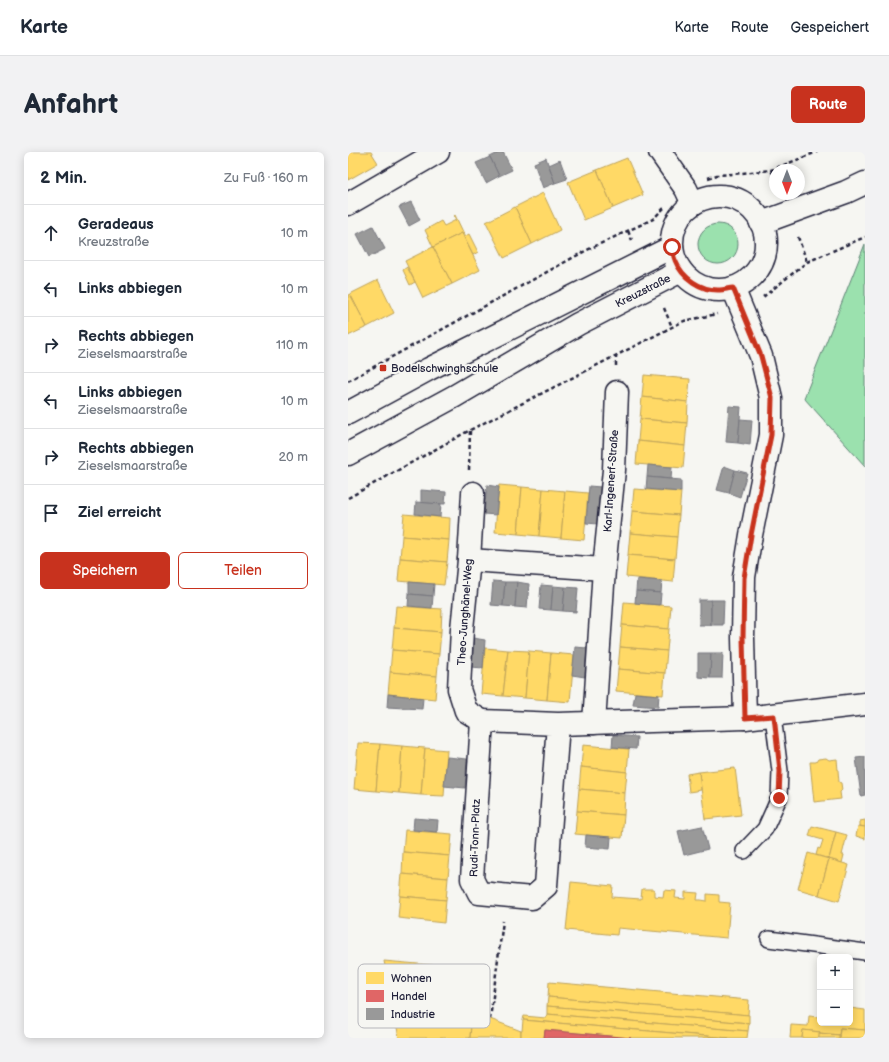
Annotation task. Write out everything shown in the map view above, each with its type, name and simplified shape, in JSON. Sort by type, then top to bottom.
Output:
[{"type":"street","points":[[348,204],[438,152]]},
{"type":"street","points":[[660,152],[689,196],[700,200],[715,196],[730,198],[743,203],[754,212],[761,223],[765,236],[763,260],[756,271],[746,281],[733,288],[720,290],[705,288],[693,282],[681,271]]},
{"type":"street","points":[[761,223],[846,192],[865,183]]},
{"type":"street","points":[[348,413],[429,369],[672,247],[674,228],[689,196]]},
{"type":"street","name":"Kreuzstraße","points":[[348,454],[455,396],[578,324],[681,271],[675,260],[672,247]]},
{"type":"street","points":[[733,288],[761,356],[772,398],[771,435],[744,578],[743,638],[745,718]]},
{"type":"street","name":"Karl-Ingenerf-Straße","points":[[594,723],[604,569],[614,470],[617,392]]},
{"type":"street","name":"Theo-Junghänel-Weg","points":[[473,493],[469,560],[462,629],[459,689],[466,711],[482,721]]},
{"type":"street","points":[[469,560],[604,569]]},
{"type":"street","points":[[482,721],[558,724],[745,718],[774,716],[865,704]]},
{"type":"street","name":"Rudi-Tonn-Platz","points":[[482,721],[472,880],[478,893],[532,898],[546,886],[558,724]]},
{"type":"lane","points":[[744,851],[765,829],[779,798],[780,771],[774,716]]},
{"type":"lane","points":[[769,939],[865,952]]},
{"type":"path","points":[[787,164],[817,152]]},
{"type":"path","points":[[348,381],[587,250],[653,219],[665,208],[672,196],[689,196],[699,181],[717,175],[769,170]]},
{"type":"path","points":[[348,498],[470,430],[684,321],[721,314],[742,307],[765,295],[807,262],[865,237]]},
{"type":"path","points":[[470,430],[468,483],[473,493]]},
{"type":"path","points":[[490,1019],[506,896]]},
{"type":"green space","points":[[722,224],[729,227],[735,233],[738,244],[737,252],[729,261],[722,264],[714,264],[707,261],[699,252],[698,240],[701,233],[710,225]]},
{"type":"green space","points":[[865,244],[865,466],[804,398]]},
{"type":"building: Wohnen","points":[[348,152],[371,152],[378,163],[348,180]]},
{"type":"building: Wohnen","points":[[627,158],[643,195],[613,208],[597,170]]},
{"type":"building: Wohnen","points":[[597,170],[613,208],[584,220],[568,182]]},
{"type":"building: Wohnen","points":[[543,193],[560,230],[532,244],[515,207]]},
{"type":"building: Wohnen","points":[[515,207],[532,244],[504,258],[486,222]]},
{"type":"building: Wohnen","points":[[455,215],[464,234],[462,235],[462,233],[433,247],[425,230],[441,221],[444,226],[456,220]]},
{"type":"building: Wohnen","points":[[462,233],[480,270],[452,284],[433,247]]},
{"type":"building: Wohnen","points":[[469,234],[478,252],[473,255],[464,237]]},
{"type":"building: Wohnen","points":[[433,247],[452,284],[423,298],[405,261]]},
{"type":"building: Wohnen","points":[[407,267],[415,282],[410,285],[403,270]]},
{"type":"building: Wohnen","points":[[378,280],[394,313],[367,327],[350,294]]},
{"type":"building: Wohnen","points":[[350,294],[367,327],[348,336],[348,295]]},
{"type":"building: Wohnen","points":[[644,375],[690,379],[688,402],[642,397]]},
{"type":"building: Wohnen","points":[[642,397],[688,402],[687,423],[640,419]]},
{"type":"building: Wohnen","points":[[640,419],[687,423],[685,446],[638,441]]},
{"type":"building: Wohnen","points":[[638,441],[685,446],[683,468],[636,464]]},
{"type":"building: Wohnen","points":[[499,485],[522,487],[518,534],[495,532]]},
{"type":"building: Wohnen","points":[[522,487],[543,489],[539,536],[518,534]]},
{"type":"building: Wohnen","points":[[543,489],[565,491],[561,538],[539,536]]},
{"type":"building: Wohnen","points":[[634,489],[681,492],[679,515],[632,511]]},
{"type":"building: Wohnen","points":[[565,491],[588,493],[584,540],[561,538]]},
{"type":"building: Wohnen","points":[[632,511],[679,515],[677,537],[630,533]]},
{"type":"building: Wohnen","points":[[404,514],[450,518],[449,540],[402,536]]},
{"type":"building: Wohnen","points":[[630,533],[677,537],[675,559],[628,555]]},
{"type":"building: Wohnen","points":[[402,536],[449,540],[447,562],[400,558]]},
{"type":"building: Wohnen","points":[[628,555],[675,559],[673,582],[626,577]]},
{"type":"building: Wohnen","points":[[400,558],[447,562],[444,585],[398,581]]},
{"type":"building: Wohnen","points":[[624,602],[671,606],[669,629],[622,625]]},
{"type":"building: Wohnen","points":[[396,606],[442,609],[441,632],[394,628]]},
{"type":"building: Wohnen","points":[[622,625],[669,629],[667,651],[620,647]]},
{"type":"building: Wohnen","points":[[394,628],[441,632],[439,654],[392,650]]},
{"type":"building: Wohnen","points":[[620,647],[667,651],[665,673],[618,669]]},
{"type":"building: Wohnen","points":[[485,648],[508,650],[503,696],[481,694]]},
{"type":"building: Wohnen","points":[[392,650],[439,654],[437,676],[390,672]]},
{"type":"building: Wohnen","points":[[508,650],[529,651],[525,698],[503,696]]},
{"type":"building: Wohnen","points":[[529,651],[551,653],[547,700],[525,698]]},
{"type":"building: Wohnen","points":[[551,653],[574,655],[570,702],[547,700]]},
{"type":"building: Wohnen","points":[[618,669],[665,673],[663,695],[616,691]]},
{"type":"building: Wohnen","points":[[390,672],[437,676],[435,699],[388,694]]},
{"type":"building: Wohnen","points":[[358,743],[380,744],[376,791],[354,789]]},
{"type":"building: Wohnen","points":[[380,744],[402,746],[399,793],[376,791]]},
{"type":"building: Wohnen","points":[[583,745],[629,749],[627,772],[581,767]]},
{"type":"building: Wohnen","points":[[402,746],[425,748],[421,795],[399,793]]},
{"type":"building: Wohnen","points":[[425,748],[447,750],[444,796],[421,795]]},
{"type":"building: Wohnen","points":[[826,758],[829,760],[837,759],[839,782],[841,783],[842,790],[840,792],[841,799],[814,802],[810,762],[816,762],[818,759]]},
{"type":"building: Wohnen","points":[[581,767],[627,772],[625,793],[579,789]]},
{"type":"building: Wohnen","points":[[735,768],[741,815],[705,819],[699,772]]},
{"type":"building: Wohnen","points":[[699,772],[701,790],[689,792],[687,774]]},
{"type":"building: Wohnen","points":[[579,789],[625,793],[624,815],[577,811]]},
{"type":"building: Wohnen","points":[[577,811],[624,815],[622,838],[575,834]]},
{"type":"building: Wohnen","points":[[865,820],[865,827],[860,826],[860,821]]},
{"type":"building: Wohnen","points":[[812,826],[836,832],[829,859],[816,855],[823,840],[809,836]]},
{"type":"building: Wohnen","points":[[858,826],[865,827],[865,839],[856,836]]},
{"type":"building: Wohnen","points":[[405,830],[452,834],[450,856],[403,852]]},
{"type":"building: Wohnen","points":[[836,832],[847,835],[842,855],[844,855],[842,863],[829,859]]},
{"type":"building: Wohnen","points":[[403,852],[450,856],[448,878],[402,874]]},
{"type":"building: Wohnen","points":[[808,853],[829,859],[819,895],[798,889]]},
{"type":"building: Wohnen","points":[[829,859],[849,865],[839,901],[819,895]]},
{"type":"building: Wohnen","points":[[402,874],[448,878],[446,900],[400,896]]},
{"type":"building: Wohnen","points":[[571,882],[613,886],[612,897],[641,899],[642,889],[654,889],[654,896],[663,897],[664,890],[676,891],[675,898],[685,899],[685,892],[698,893],[697,900],[707,901],[707,894],[719,895],[719,902],[730,903],[727,938],[618,928],[617,935],[566,930]]},
{"type":"building: Wohnen","points":[[400,896],[446,900],[444,923],[398,918]]},
{"type":"building: Wohnen","points":[[384,961],[418,964],[385,964]]},
{"type":"building: Wohnen","points":[[549,982],[749,1000],[748,1015],[548,997]]},
{"type":"building: Wohnen","points":[[548,997],[749,1015],[749,1023],[547,1006]]},
{"type":"building: Wohnen","points":[[547,1006],[749,1023],[748,1031],[547,1014]]},
{"type":"building: Wohnen","points":[[853,1008],[865,1010],[865,1030],[840,1028],[839,1035],[803,1030],[802,1038],[790,1038],[791,1025],[808,1026],[809,1016],[817,1017],[817,1026],[853,1026]]},
{"type":"building: Wohnen","points":[[547,1014],[748,1031],[747,1038],[729,1038],[523,1020],[524,1016],[546,1018]]},
{"type":"building: Wohnen","points":[[490,1019],[521,1031],[521,1038],[470,1038],[471,1028],[490,1028]]},
{"type":"building: Wohnen","points":[[523,1020],[729,1038],[631,1038],[545,1030],[544,1038],[521,1038]]},
{"type":"building: Wohnen","points":[[397,1028],[471,1028],[470,1038],[399,1038]]},
{"type":"building: Wohnen","points":[[840,1028],[865,1030],[865,1038],[839,1038]]},
{"type":"building: Wohnen","points":[[803,1030],[820,1032],[819,1038],[802,1038]]},
{"type":"building: Wohnen","points":[[819,1033],[839,1035],[839,1038],[819,1038]]},
{"type":"building: Handel","points":[[545,1030],[631,1038],[544,1038]]},
{"type":"building: Industrie","points":[[503,152],[512,170],[499,176],[490,157]]},
{"type":"building: Industrie","points":[[490,157],[499,176],[486,183],[476,163]]},
{"type":"building: Industrie","points":[[546,158],[555,183],[543,188],[534,163]]},
{"type":"building: Industrie","points":[[560,160],[567,179],[555,183],[549,165]]},
{"type":"building: Industrie","points":[[411,202],[420,220],[409,226],[399,207]]},
{"type":"building: Industrie","points":[[373,226],[385,249],[369,257],[357,234]]},
{"type":"building: Industrie","points":[[729,406],[741,407],[738,443],[726,442]]},
{"type":"building: Industrie","points":[[740,419],[752,420],[750,445],[738,443]]},
{"type":"building: Industrie","points":[[648,465],[672,467],[671,479],[647,477]]},
{"type":"building: Industrie","points":[[724,466],[735,470],[729,493],[717,490]]},
{"type":"building: Industrie","points":[[735,470],[747,473],[740,497],[729,493]]},
{"type":"building: Industrie","points":[[647,477],[681,480],[681,492],[646,489]]},
{"type":"building: Industrie","points":[[487,485],[499,487],[496,515],[484,514]]},
{"type":"building: Industrie","points":[[589,486],[601,487],[598,524],[586,523]]},
{"type":"building: Industrie","points":[[421,490],[446,492],[445,504],[421,503]]},
{"type":"building: Industrie","points":[[416,502],[441,504],[440,517],[415,514]]},
{"type":"building: Industrie","points":[[637,579],[662,581],[661,593],[636,591]]},
{"type":"building: Industrie","points":[[493,581],[505,582],[503,606],[491,605]]},
{"type":"building: Industrie","points":[[409,582],[434,584],[433,596],[409,594]]},
{"type":"building: Industrie","points":[[505,582],[517,582],[515,607],[503,606]]},
{"type":"building: Industrie","points":[[517,582],[529,584],[527,608],[515,607]]},
{"type":"building: Industrie","points":[[541,585],[553,586],[551,610],[539,609]]},
{"type":"building: Industrie","points":[[553,586],[565,587],[563,611],[551,610]]},
{"type":"building: Industrie","points":[[565,587],[578,588],[576,612],[563,611]]},
{"type":"building: Industrie","points":[[636,591],[661,593],[660,605],[635,603]]},
{"type":"building: Industrie","points":[[409,594],[433,596],[432,608],[408,606]]},
{"type":"building: Industrie","points":[[699,600],[711,600],[711,625],[699,625]]},
{"type":"building: Industrie","points":[[711,600],[724,600],[723,625],[711,625]]},
{"type":"building: Industrie","points":[[473,638],[485,640],[483,668],[471,667]]},
{"type":"building: Industrie","points":[[575,647],[587,648],[585,677],[572,675]]},
{"type":"building: Industrie","points":[[698,653],[711,653],[710,678],[698,677]]},
{"type":"building: Industrie","points":[[711,653],[723,653],[722,678],[710,678]]},
{"type":"building: Industrie","points":[[635,693],[659,695],[658,707],[633,705]]},
{"type":"building: Industrie","points":[[388,694],[423,698],[422,709],[387,707]]},
{"type":"building: Industrie","points":[[613,735],[637,737],[636,749],[612,747]]},
{"type":"building: Industrie","points":[[447,757],[467,759],[465,788],[444,786]]},
{"type":"building: Industrie","points":[[865,757],[865,795],[861,796],[856,758]]},
{"type":"building: Industrie","points":[[414,818],[438,820],[437,832],[413,830]]},
{"type":"building: Industrie","points":[[702,826],[708,849],[684,855],[678,831]]},
{"type":"building: Industrie","points":[[586,835],[611,837],[610,849],[585,847]]},
{"type":"place","name":"Bodelschwinghschule","points":[[383,368]]},
{"type":"route","points":[[672,247],[675,260],[681,271],[693,282],[705,288],[720,290],[733,288],[761,356],[772,398],[771,435],[744,578],[743,657],[745,718],[774,716],[780,771],[779,798]]}]
